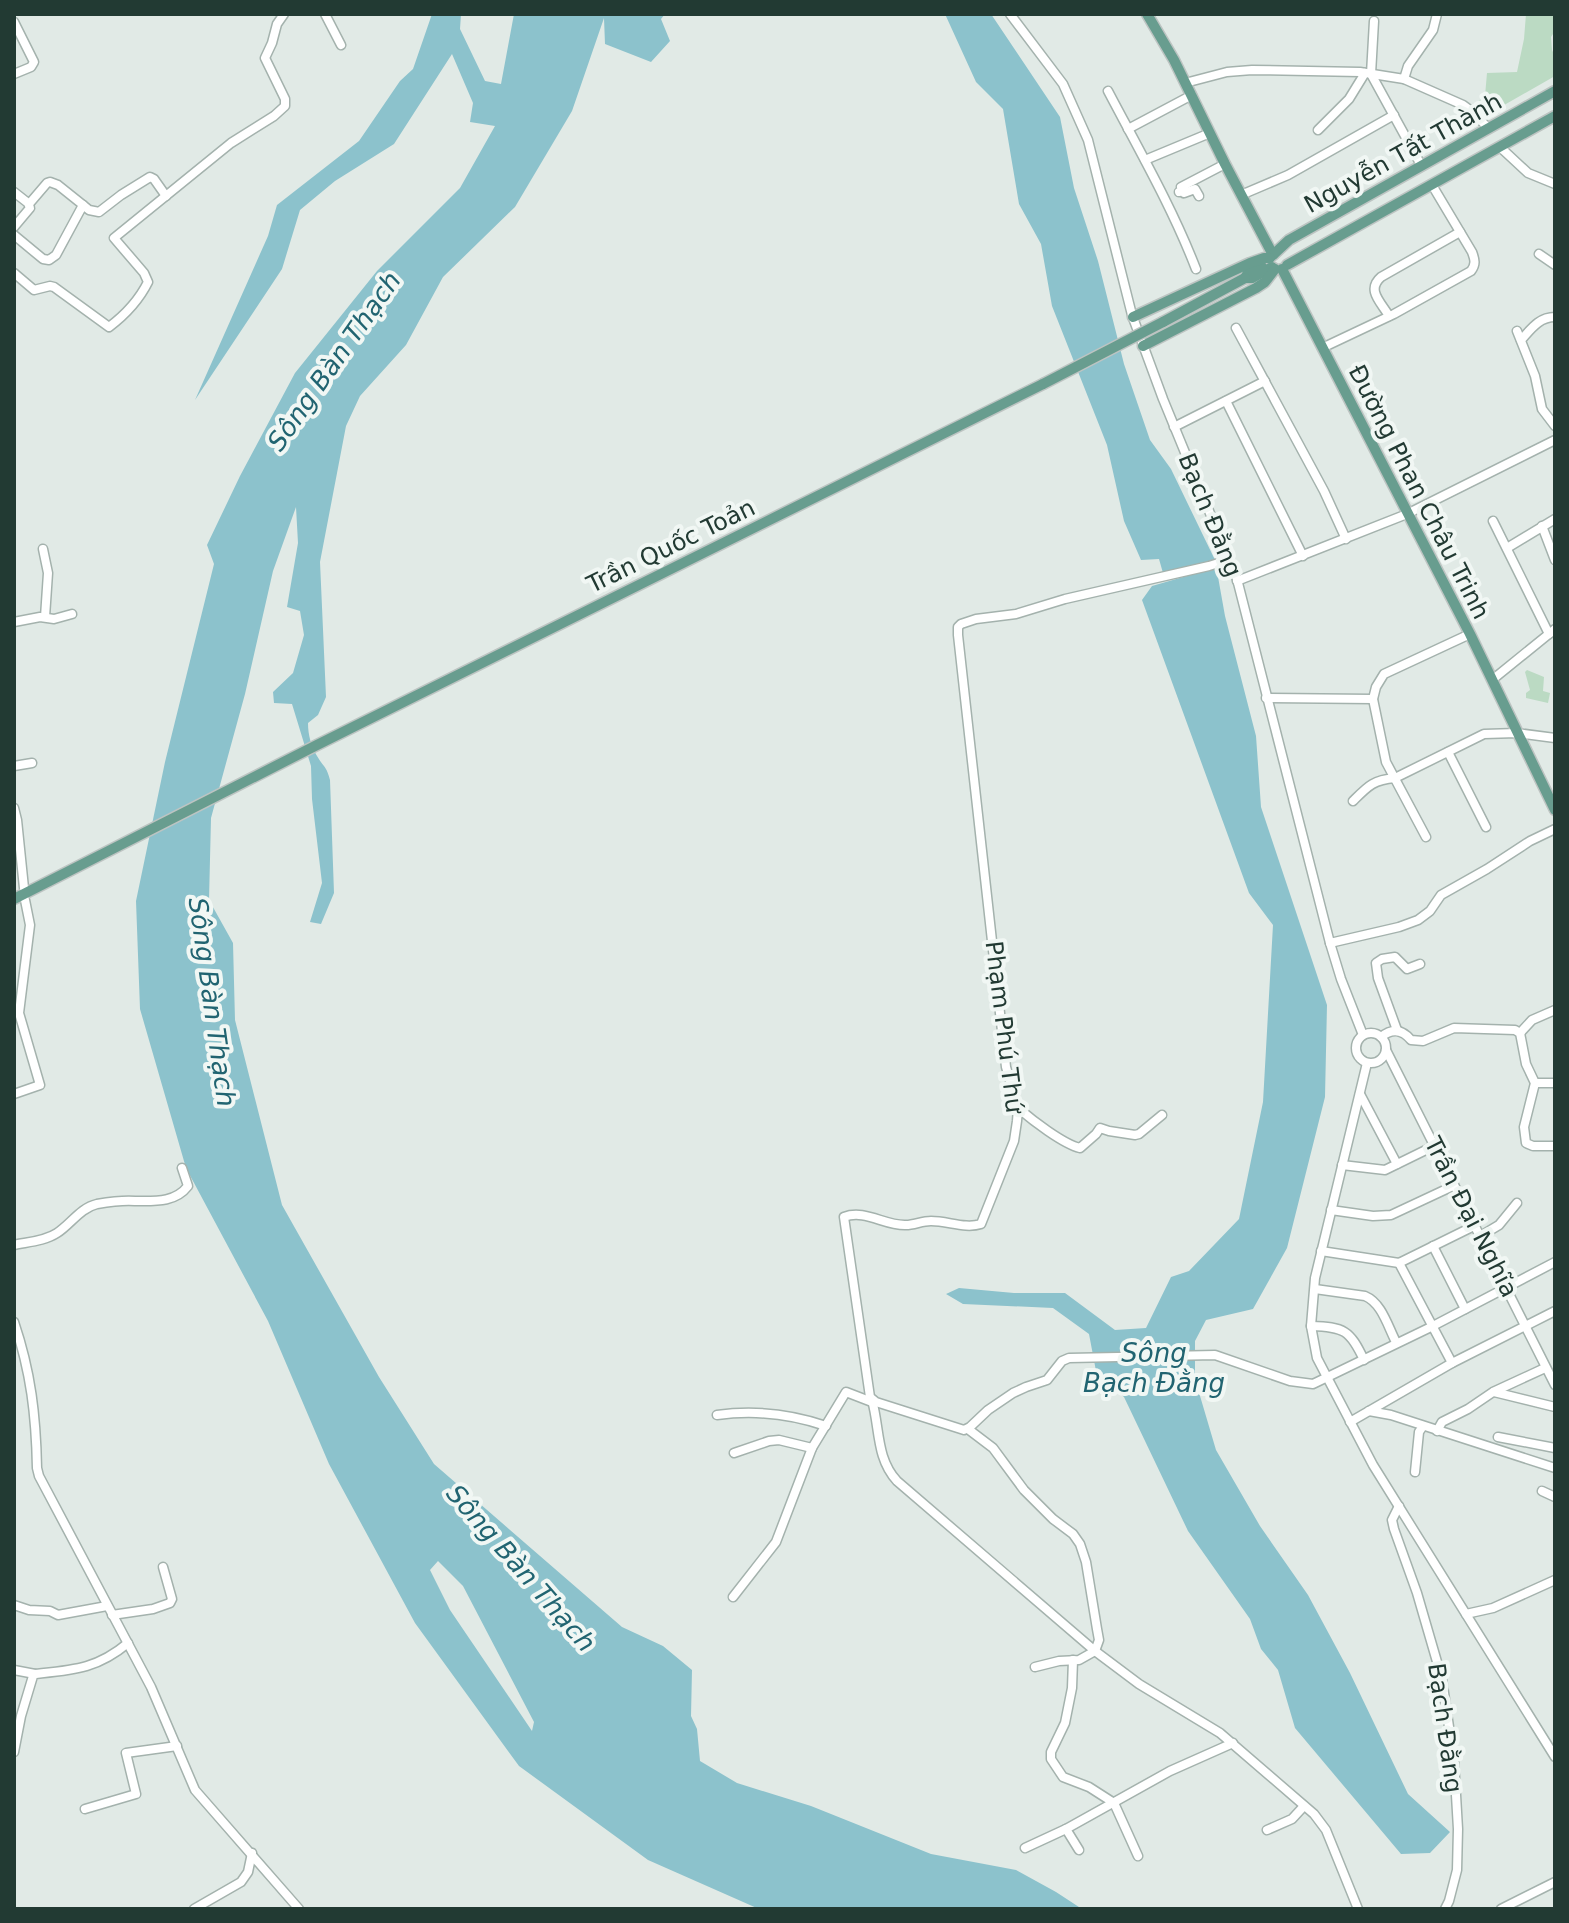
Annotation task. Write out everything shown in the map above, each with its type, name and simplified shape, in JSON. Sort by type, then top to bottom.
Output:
[{"type":"main road","name":"Đường Phan Châu Trinh","points":[[1147,14],[1192,95],[1275,262],[1470,634],[1555,810]]},
{"type":"main road","name":"Nguyễn Tất Thành","points":[[1275,262],[1293,237],[1555,91]]},
{"type":"main road","name":"Nguyễn Tất Thành","points":[[1275,262],[1432,185],[1555,116]]},
{"type":"main road","points":[[1133,317],[1250,263],[1264,258],[1275,262],[1265,282],[1256,288],[1143,346]]},
{"type":"main road","name":"Trần Quốc Toản","points":[[19,899],[303,751],[1043,384],[1245,278],[1249,271],[1275,262]]},
{"type":"street","points":[[14,273],[34,290],[54,287],[109,327],[132,306],[148,282],[114,238],[231,143],[283,109],[285,99],[265,58],[277,24],[284,14]]},
{"type":"street","points":[[325,14],[341,45]]},
{"type":"street","name":"Bạch Đằng","points":[[1010,14],[1063,84],[1088,140],[1133,317],[1237,581],[1330,943],[1363,1035]]},
{"type":"street","points":[[1404,79],[1408,66],[1433,30],[1437,14]]},
{"type":"street","points":[[1318,130],[1349,99],[1368,74],[1374,21]]},
{"type":"street","points":[[14,22],[34,62],[31,67],[14,74]]},
{"type":"street","points":[[1185,83],[1221,73],[1252,70],[1368,74],[1404,79],[1463,105],[1488,128]]},
{"type":"street","points":[[1368,74],[1421,165]]},
{"type":"street","points":[[1108,91],[1160,187],[1196,269]]},
{"type":"street","points":[[1128,129],[1192,95]]},
{"type":"street","points":[[1241,195],[1288,175],[1394,115]]},
{"type":"street","points":[[1145,160],[1210,133]]},
{"type":"street","points":[[1500,147],[1528,173],[1555,184]]},
{"type":"street","points":[[1199,196],[1195,189],[1181,192],[1181,187],[1225,164]]},
{"type":"street","points":[[29,204],[50,182],[89,210],[99,212],[150,177],[166,196]]},
{"type":"street","points":[[1322,348],[1471,271],[1475,260],[1432,185]]},
{"type":"street","points":[[14,192],[29,204],[30,210],[14,227]]},
{"type":"street","points":[[14,235],[43,259],[49,260],[56,255],[83,205]]},
{"type":"street","points":[[1389,316],[1374,292],[1375,282],[1460,232]]},
{"type":"street","points":[[1539,254],[1555,265]]},
{"type":"street","points":[[1555,317],[1539,321],[1519,336],[1535,376],[1542,409],[1555,426]]},
{"type":"street","points":[[1236,328],[1324,491],[1346,539]]},
{"type":"street","points":[[1174,427],[1265,381]]},
{"type":"street","points":[[1226,401],[1303,556]]},
{"type":"street","points":[[1237,581],[1407,514],[1555,440]]},
{"type":"street","points":[[1507,548],[1555,519]]},
{"type":"street","points":[[1492,680],[1552,632],[1493,521]]},
{"type":"street","points":[[1542,526],[1555,560]]},
{"type":"street","points":[[43,549],[48,573],[45,617]]},
{"type":"street","name":"Phạm Phú Thứ","points":[[873,1401],[844,1217],[877,1218],[906,1225],[933,1221],[964,1226],[981,1224],[1014,1141],[1018,1108],[1006,1067],[958,627],[976,619],[1016,614],[1065,599],[1228,560]]},
{"type":"street","points":[[14,622],[45,617],[54,619],[72,614]]},
{"type":"street","points":[[1426,837],[1386,762],[1373,699],[1384,674],[1470,634]]},
{"type":"street","points":[[1266,698],[1373,699]]},
{"type":"street","points":[[1353,801],[1371,784],[1395,778],[1484,734],[1517,733],[1555,738]]},
{"type":"street","points":[[1448,752],[1486,827]]},
{"type":"street","points":[[14,766],[32,763]]},
{"type":"street","points":[[14,808],[24,888]]},
{"type":"street","points":[[1330,943],[1418,920],[1430,911],[1441,895],[1555,829]]},
{"type":"street","points":[[14,1094],[37,1087],[40,1082],[19,1013],[30,925],[19,899]]},
{"type":"street","points":[[1420,964],[1407,969],[1395,957],[1376,963],[1378,978],[1397,1030],[1417,1042],[1454,1028],[1515,1030],[1520,1033],[1526,1064],[1535,1083],[1524,1127],[1526,1143],[1555,1146]]},
{"type":"street","points":[[1520,1033],[1532,1020],[1555,1010]]},
{"type":"street","points":[[1381,1037],[1397,1030]]},
{"type":"street","points":[[1372,1033],[1381,1037],[1386,1050],[1381,1059],[1367,1063],[1359,1057],[1356,1048],[1363,1035],[1372,1033]]},
{"type":"street","name":"Trần Đại Nghĩa","points":[[1386,1050],[1555,1385]]},
{"type":"street","points":[[1367,1063],[1315,1278],[1311,1326],[1317,1358],[1373,1465],[1555,1757]]},
{"type":"street","points":[[1535,1083],[1555,1083]]},
{"type":"street","points":[[1360,1094],[1397,1164]]},
{"type":"street","points":[[1018,1108],[1073,1147],[1080,1148],[1100,1128],[1135,1135],[1162,1115]]},
{"type":"street","points":[[1342,1165],[1385,1170],[1434,1146]]},
{"type":"street","points":[[14,1245],[55,1235],[80,1212],[97,1204],[137,1200],[155,1202],[176,1195],[188,1186],[182,1168]]},
{"type":"street","points":[[1331,1210],[1373,1216],[1391,1215],[1453,1186]]},
{"type":"street","points":[[1479,1237],[1499,1225],[1517,1203]]},
{"type":"street","points":[[1321,1251],[1399,1263],[1474,1226]]},
{"type":"street","points":[[1433,1246],[1465,1309]]},
{"type":"street","points":[[968,1429],[1013,1393],[1047,1380],[1065,1359],[1215,1355],[1307,1384],[1364,1360],[1555,1262]]},
{"type":"street","points":[[1399,1263],[1452,1363]]},
{"type":"street","points":[[1315,1289],[1371,1298],[1396,1342]]},
{"type":"street","points":[[1350,1422],[1452,1363],[1555,1311]]},
{"type":"street","points":[[14,1322],[27,1366],[34,1408],[38,1473],[151,1687],[197,1793],[299,1909]]},
{"type":"street","points":[[1311,1326],[1335,1327],[1346,1331],[1364,1360]]},
{"type":"street","points":[[1437,1431],[1442,1422],[1493,1392],[1545,1368]]},
{"type":"street","points":[[733,1597],[776,1542],[812,1448],[846,1392],[959,1429],[968,1429],[993,1448],[1024,1490],[1080,1544],[1099,1640],[1095,1651],[1084,1659],[1035,1667]]},
{"type":"street","points":[[1493,1392],[1555,1407]]},
{"type":"street","points":[[873,1401],[882,1455],[893,1477],[1095,1651],[1139,1684],[1220,1733],[1304,1806],[1323,1825],[1358,1909]]},
{"type":"street","points":[[1369,1411],[1391,1415],[1555,1468]]},
{"type":"street","points":[[717,1415],[758,1412],[804,1419],[826,1426]]},
{"type":"street","points":[[1415,1472],[1419,1432],[1423,1426]]},
{"type":"street","points":[[1498,1437],[1555,1448]]},
{"type":"street","points":[[734,1453],[779,1440],[812,1448]]},
{"type":"street","points":[[1542,1491],[1555,1497]]},
{"type":"street","name":"Bạch Đằng","points":[[1399,1506],[1392,1520],[1442,1679],[1454,1761],[1457,1870],[1445,1909]]},
{"type":"street","points":[[14,1605],[58,1615],[153,1609],[170,1603],[172,1599],[163,1567]]},
{"type":"street","points":[[1466,1614],[1493,1608],[1555,1580]]},
{"type":"street","points":[[14,1670],[35,1674],[81,1669],[98,1664],[128,1643]]},
{"type":"street","points":[[1073,1660],[1072,1688],[1065,1723],[1051,1752],[1051,1759],[1063,1777],[1089,1787],[1114,1803],[1138,1856]]},
{"type":"street","points":[[14,1752],[21,1716],[35,1674]]},
{"type":"street","points":[[1025,1848],[1066,1829],[1170,1771],[1233,1743]]},
{"type":"street","points":[[85,1809],[136,1794],[126,1753],[177,1746]]},
{"type":"street","points":[[1267,1830],[1292,1819],[1304,1806]]},
{"type":"street","points":[[1066,1829],[1079,1850]]},
{"type":"street","points":[[201,1907],[245,1879],[252,1853]]},
{"type":"street","points":[[1501,1909],[1555,1882]]},
{"type":"green space","points":[[1526,14],[1555,14],[1555,31],[1551,37],[1555,76],[1485,116],[1477,102],[1485,96],[1487,73],[1517,72]]},
{"type":"green space","points":[[1527,670],[1544,677],[1543,691],[1550,693],[1548,703],[1526,698],[1530,690]]},
{"type":"water","name":"Sông Bàn Thạch","points":[[432,14],[461,14],[460,29],[485,81],[501,84],[514,14],[665,14],[661,19],[670,41],[651,62],[605,44],[604,18],[572,111],[515,207],[443,277],[406,345],[360,396],[346,426],[320,562],[326,697],[318,715],[308,723],[312,744],[330,780],[334,893],[321,924],[310,922],[322,883],[311,766],[292,704],[274,703],[273,692],[293,673],[304,635],[300,611],[287,607],[298,543],[296,507],[273,571],[245,694],[211,818],[209,900],[233,943],[235,1020],[282,1205],[379,1377],[434,1464],[622,1627],[663,1646],[692,1670],[691,1716],[697,1729],[700,1761],[737,1783],[811,1806],[931,1854],[1016,1870],[1082,1909],[759,1909],[648,1860],[519,1766],[415,1623],[329,1464],[268,1321],[186,1168],[140,1009],[136,901],[165,762],[214,564],[207,545],[295,373],[377,271],[460,188],[495,126],[470,122],[473,103],[452,54],[394,144],[335,181],[300,210],[282,269],[195,400],[268,236],[277,205],[359,141],[400,81],[413,69]],"holes":[[[438,1561],[463,1586],[534,1722],[532,1731],[450,1610],[430,1570]]]},
{"type":"water","name":"Sông Bạch Đằng","points":[[945,14],[991,14],[1060,117],[1074,188],[1098,261],[1124,364],[1150,440],[1171,469],[1215,560],[1225,616],[1256,736],[1261,807],[1327,1005],[1325,1097],[1287,1248],[1253,1309],[1206,1320],[1195,1341],[1195,1379],[1216,1450],[1260,1526],[1308,1595],[1350,1673],[1408,1794],[1450,1832],[1430,1853],[1401,1854],[1295,1728],[1278,1670],[1261,1649],[1250,1619],[1188,1531],[1124,1397],[1096,1371],[1089,1334],[1053,1308],[963,1304],[946,1294],[959,1288],[1014,1293],[1065,1293],[1115,1330],[1146,1328],[1171,1277],[1189,1271],[1239,1219],[1263,1102],[1273,925],[1249,893],[1142,600],[1152,586],[1211,569],[1163,573],[1159,559],[1141,560],[1124,521],[1107,445],[1052,306],[1041,244],[1019,204],[1003,109],[976,82]]}]
